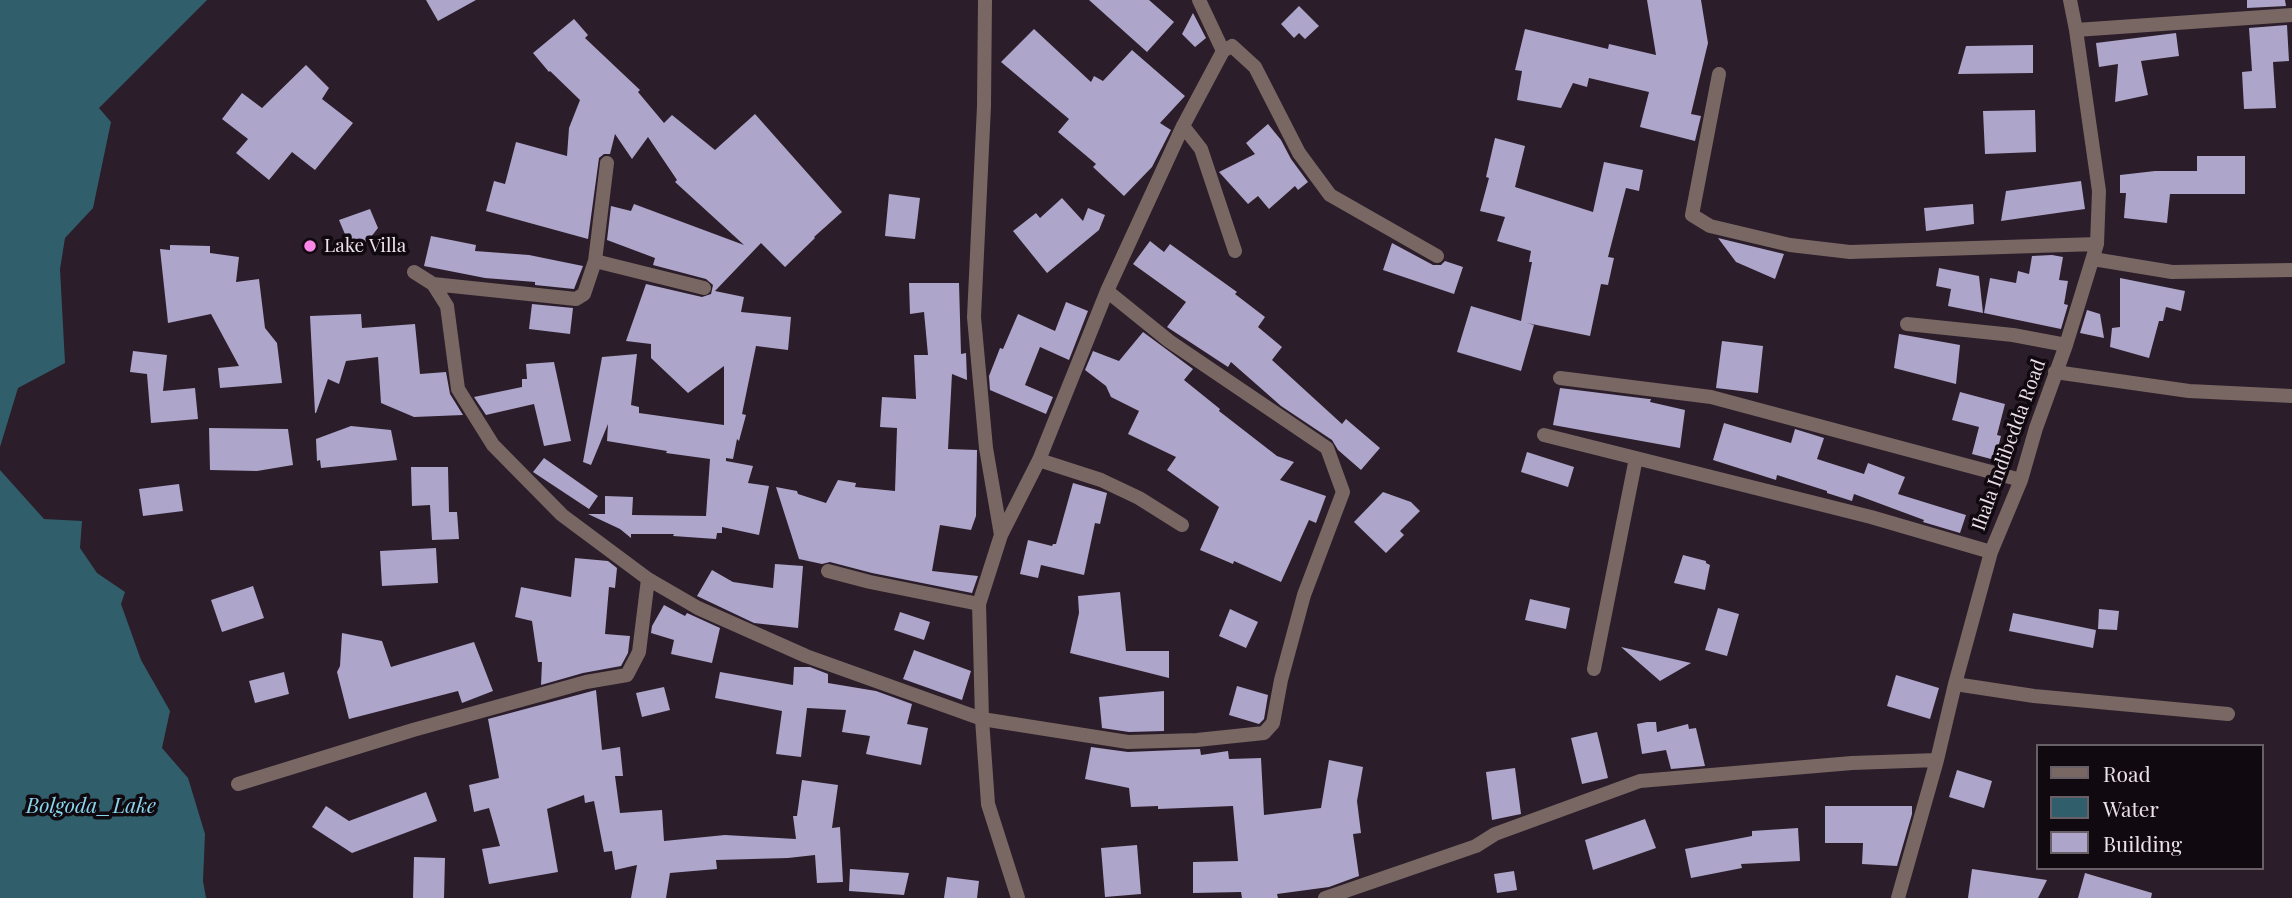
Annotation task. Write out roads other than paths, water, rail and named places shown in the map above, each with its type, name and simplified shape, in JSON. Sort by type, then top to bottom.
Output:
[{"type":"street","points":[[985,0],[984,106],[974,317],[986,448],[1001,535]]},
{"type":"street","points":[[1199,0],[1223,51]]},
{"type":"street","name":"Ihala Indibedda Road","points":[[1898,898],[1991,552],[2021,480],[2097,244],[2099,191],[2070,0]]},
{"type":"street","points":[[2076,30],[2292,15]]},
{"type":"street","points":[[1018,898],[988,804],[982,719],[979,604],[1001,535],[1039,460],[1107,291],[1183,126],[1223,51],[1232,46],[1255,67],[1299,153],[1330,195],[1437,256]]},
{"type":"street","points":[[1719,74],[1692,215],[1710,226],[1790,244],[1850,252],[2097,244]]},
{"type":"street","points":[[1183,126],[1200,149],[1235,251]]},
{"type":"street","points":[[433,284],[576,299],[584,295],[595,261],[607,163]]},
{"type":"street","points":[[2093,259],[2172,272],[2292,270]]},
{"type":"street","points":[[595,261],[704,288]]},
{"type":"street","points":[[414,272],[433,284],[447,306],[458,389],[494,445],[562,515],[648,579],[698,608],[806,656],[982,719],[1128,742],[1197,740],[1264,733],[1273,723],[1281,680],[1304,595],[1343,492],[1327,448],[1169,341],[1107,291]]},
{"type":"street","points":[[1907,324],[2013,335],[2066,345]]},
{"type":"street","points":[[2055,372],[2189,391],[2292,396]]},
{"type":"street","points":[[1560,378],[1711,397],[2021,480]]},
{"type":"street","points":[[1544,435],[1871,517],[1991,552]]},
{"type":"street","points":[[1594,669],[1636,458]]},
{"type":"street","points":[[1039,460],[1101,480],[1139,498],[1182,526]]},
{"type":"street","points":[[828,571],[979,604]]},
{"type":"street","points":[[238,784],[440,723],[586,682],[627,674],[639,652],[648,579]]},
{"type":"street","points":[[1955,684],[2034,696],[2228,714]]},
{"type":"street","points":[[1325,898],[1476,846],[1494,834],[1640,781],[1838,764],[1937,760]]},
{"type":"water","points":[[0,0],[207,0],[99,108],[111,122],[93,208],[65,238],[60,269],[65,363],[18,388],[0,447]]},
{"type":"water","name":"Bolgoda_Lake","points":[[0,470],[44,519],[82,521],[80,548],[97,573],[125,592],[121,604],[141,660],[170,711],[162,748],[188,778],[205,834],[203,881],[206,898],[0,898]]},
{"type":"place","name":"Lake Villa","points":[[310,246]]}]
